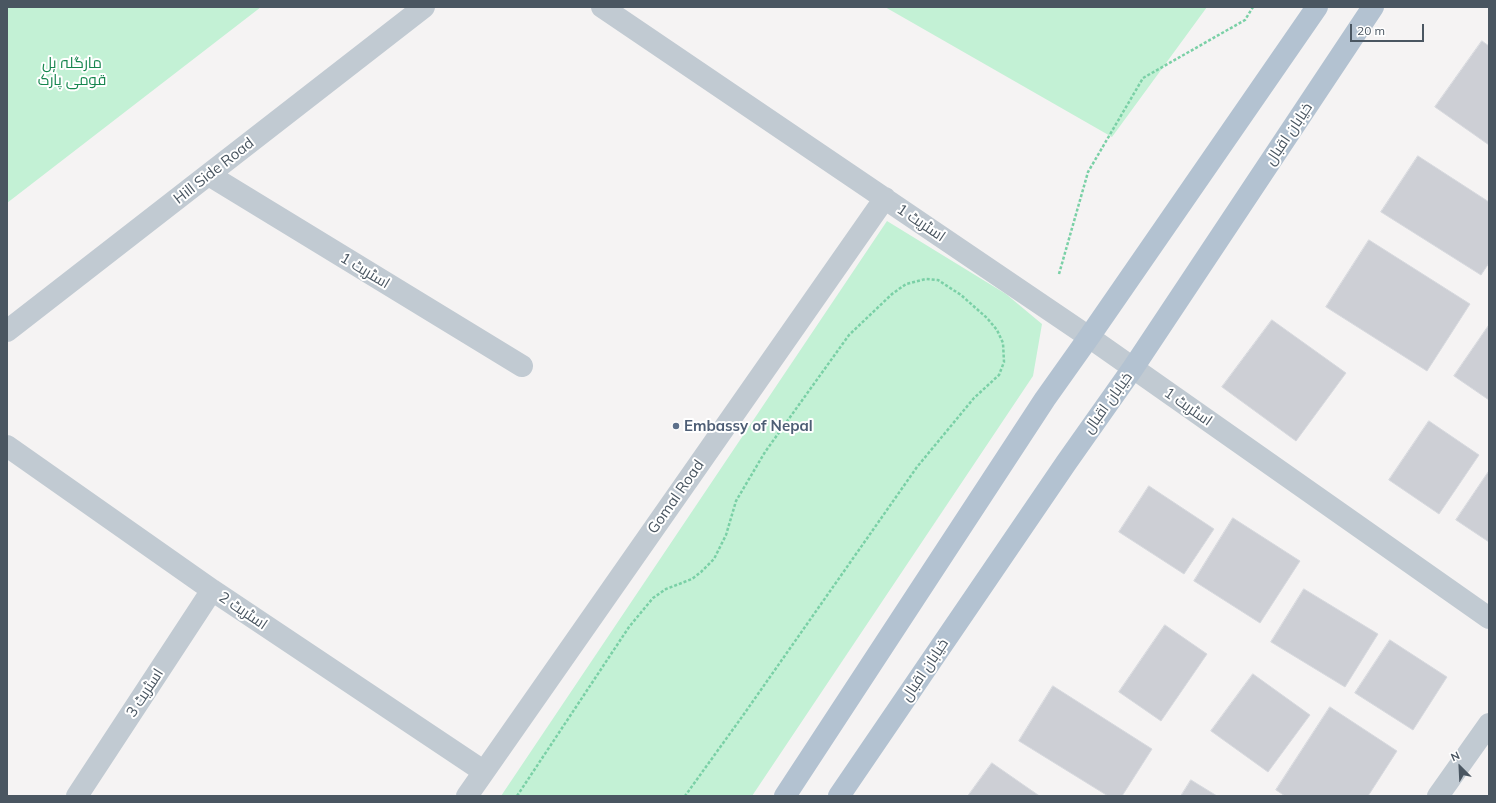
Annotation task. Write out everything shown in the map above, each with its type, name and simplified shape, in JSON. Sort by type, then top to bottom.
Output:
[{"type":"main road","points":[[785,796],[1040,405],[1089,337],[1317,7]]},
{"type":"main road","name":"خیابان اقبال","points":[[840,796],[1066,462],[1133,368],[1373,7]]},
{"type":"street","name":"اسٹریٹ 1","points":[[602,7],[1089,337],[1489,618]]},
{"type":"street","name":"Hill Side Road","points":[[7,332],[422,8]]},
{"type":"street","name":"اسٹریٹ 1","points":[[208,175],[522,366]]},
{"type":"street","name":"Gomal Road","points":[[467,796],[483,771],[885,198]]},
{"type":"street","name":"اسٹریٹ 2","points":[[7,446],[212,590],[483,771]]},
{"type":"street","name":"اسٹریٹ 3","points":[[77,796],[212,590]]},
{"type":"street","points":[[1438,796],[1489,724]]},
{"type":"path","points":[[1059,274],[1088,172],[1143,78],[1245,20],[1253,7]]},
{"type":"path","points":[[517,796],[629,627],[653,598],[666,589],[692,579],[714,559],[726,534],[736,501],[765,452],[849,335],[892,294],[906,284],[926,278],[938,280],[961,295],[987,318],[997,330],[1003,343],[1004,362],[999,375],[974,398],[917,467],[685,796]]},
{"type":"green space","name":"مارگلہ ہل قومی پارک","points":[[7,7],[261,7],[7,203]]},
{"type":"green space","points":[[885,7],[1207,7],[1112,137]]},
{"type":"green space","points":[[887,221],[1006,294],[1042,324],[1033,376],[752,796],[501,796]]},
{"type":"building","points":[[1482,41],[1489,46],[1489,145],[1435,107]]},
{"type":"building","points":[[1418,156],[1489,202],[1489,263],[1481,275],[1381,212]]},
{"type":"building","points":[[1369,240],[1470,304],[1427,371],[1326,307]]},
{"type":"building","points":[[1272,320],[1346,373],[1296,441],[1222,387]]},
{"type":"building","points":[[1489,325],[1489,400],[1454,376]]},
{"type":"building","points":[[1429,421],[1479,455],[1439,514],[1389,480]]},
{"type":"building","points":[[1489,471],[1489,542],[1456,520]]},
{"type":"building","points":[[1149,486],[1214,529],[1184,574],[1119,532]]},
{"type":"building","points":[[1233,518],[1300,561],[1260,623],[1194,581]]},
{"type":"building","points":[[1304,589],[1378,634],[1345,687],[1271,642]]},
{"type":"building","points":[[1165,625],[1207,654],[1161,721],[1119,692]]},
{"type":"building","points":[[1390,640],[1447,677],[1413,730],[1355,693]]},
{"type":"building","points":[[1253,674],[1310,715],[1268,772],[1211,731]]},
{"type":"building","points":[[1053,686],[1152,749],[1122,796],[1108,796],[1019,741]]},
{"type":"building","points":[[1330,707],[1397,751],[1368,796],[1285,796],[1276,790]]},
{"type":"building","points":[[992,763],[1038,795],[1040,796],[968,796]]},
{"type":"building","points":[[1191,780],[1217,796],[1181,796]]},
{"type":"place","name":"Embassy of Nepal","points":[[676,426]]}]
